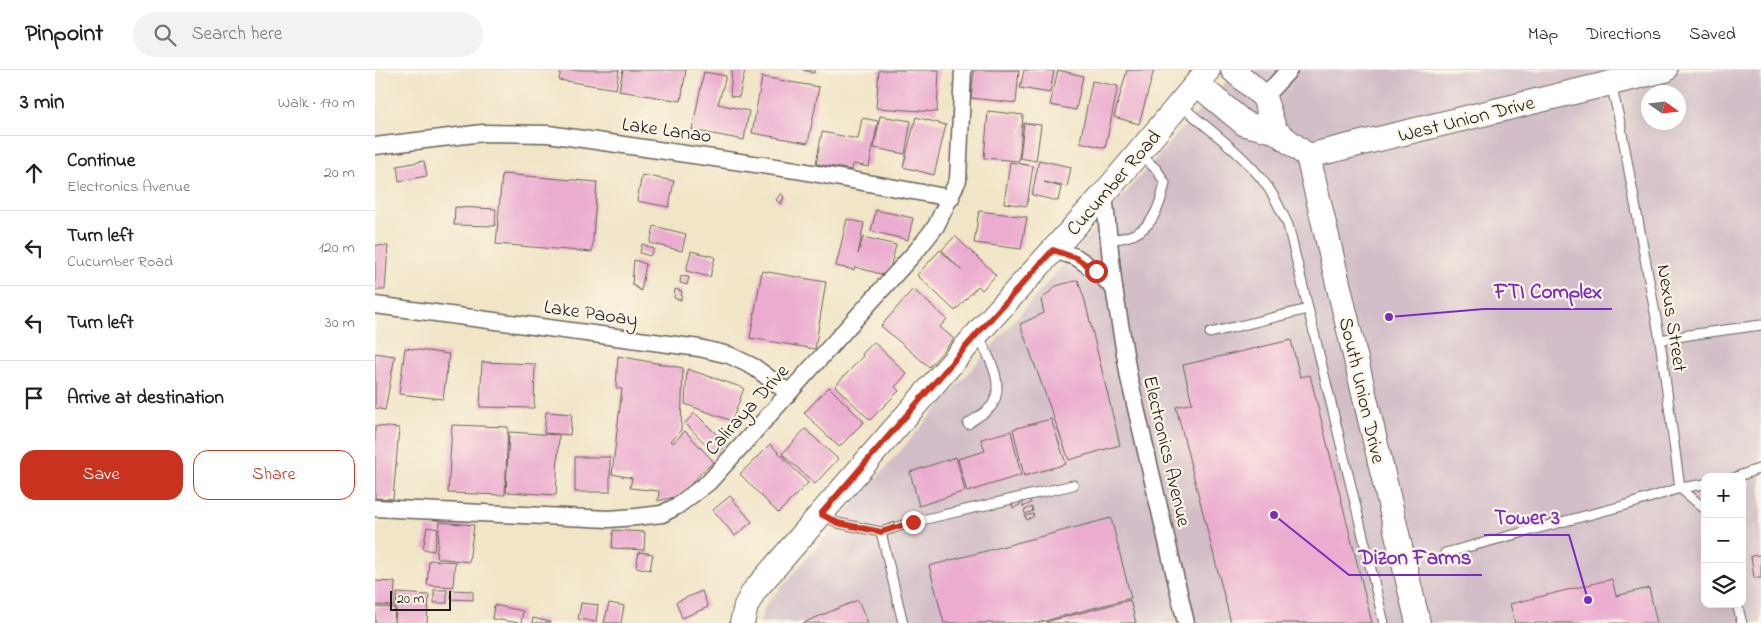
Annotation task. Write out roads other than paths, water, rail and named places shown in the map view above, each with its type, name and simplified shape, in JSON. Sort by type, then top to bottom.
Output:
[{"type":"street","name":"Caliraya Drive","points":[[375,508],[609,519],[662,514],[677,506],[709,482],[918,249],[936,226],[958,180],[963,70]]},
{"type":"street","points":[[1233,70],[1265,97],[1275,131]]},
{"type":"street","points":[[1265,97],[1289,70]]},
{"type":"street","name":"West Union Drive","points":[[1308,156],[1665,70]]},
{"type":"street","points":[[1203,77],[1245,124],[1275,131],[1308,156]]},
{"type":"street","name":"Cucumber Road","points":[[742,623],[746,606],[753,591],[977,334],[1104,194],[1203,77]]},
{"type":"street","name":"Lake Lanao","points":[[375,146],[483,133],[548,134],[796,170],[951,198]]},
{"type":"street","name":"South Union Drive","points":[[1308,156],[1418,623]]},
{"type":"street","name":"Electronics Avenue","points":[[1104,194],[1114,288],[1129,378],[1186,623]]},
{"type":"street","points":[[1053,250],[1076,258],[1096,271],[1114,288]]},
{"type":"street","name":"Lake Paoay","points":[[375,305],[699,348],[729,355],[754,367],[789,393]]},
{"type":"lane","name":"Nexus Street","points":[[1611,83],[1620,122],[1660,340],[1680,488]]},
{"type":"lane","points":[[1180,104],[1235,152],[1258,175],[1274,196],[1288,225],[1384,623]]},
{"type":"lane","points":[[1109,239],[1124,239],[1143,232],[1160,205],[1165,183],[1157,170],[1139,153]]},
{"type":"lane","points":[[1211,333],[1308,309]]},
{"type":"lane","points":[[1660,340],[1761,325]]},
{"type":"lane","points":[[968,424],[992,405],[997,389],[992,366],[977,334]]},
{"type":"lane","points":[[1746,473],[1761,468]]},
{"type":"lane","points":[[1445,553],[1630,504],[1680,488],[1701,485]]},
{"type":"lane","points":[[821,514],[838,523],[881,532],[913,522],[1073,486]]},
{"type":"lane","points":[[1680,488],[1701,505]]},
{"type":"lane","points":[[881,532],[903,623]]},
{"type":"lane","points":[[1738,608],[1742,623]]},
{"type":"place","name":"FTI Complex","points":[[1389,317]]},
{"type":"place","name":"Dizon Farms","points":[[1274,515]]},
{"type":"place","name":"Tower 3","points":[[1588,600]]}]
